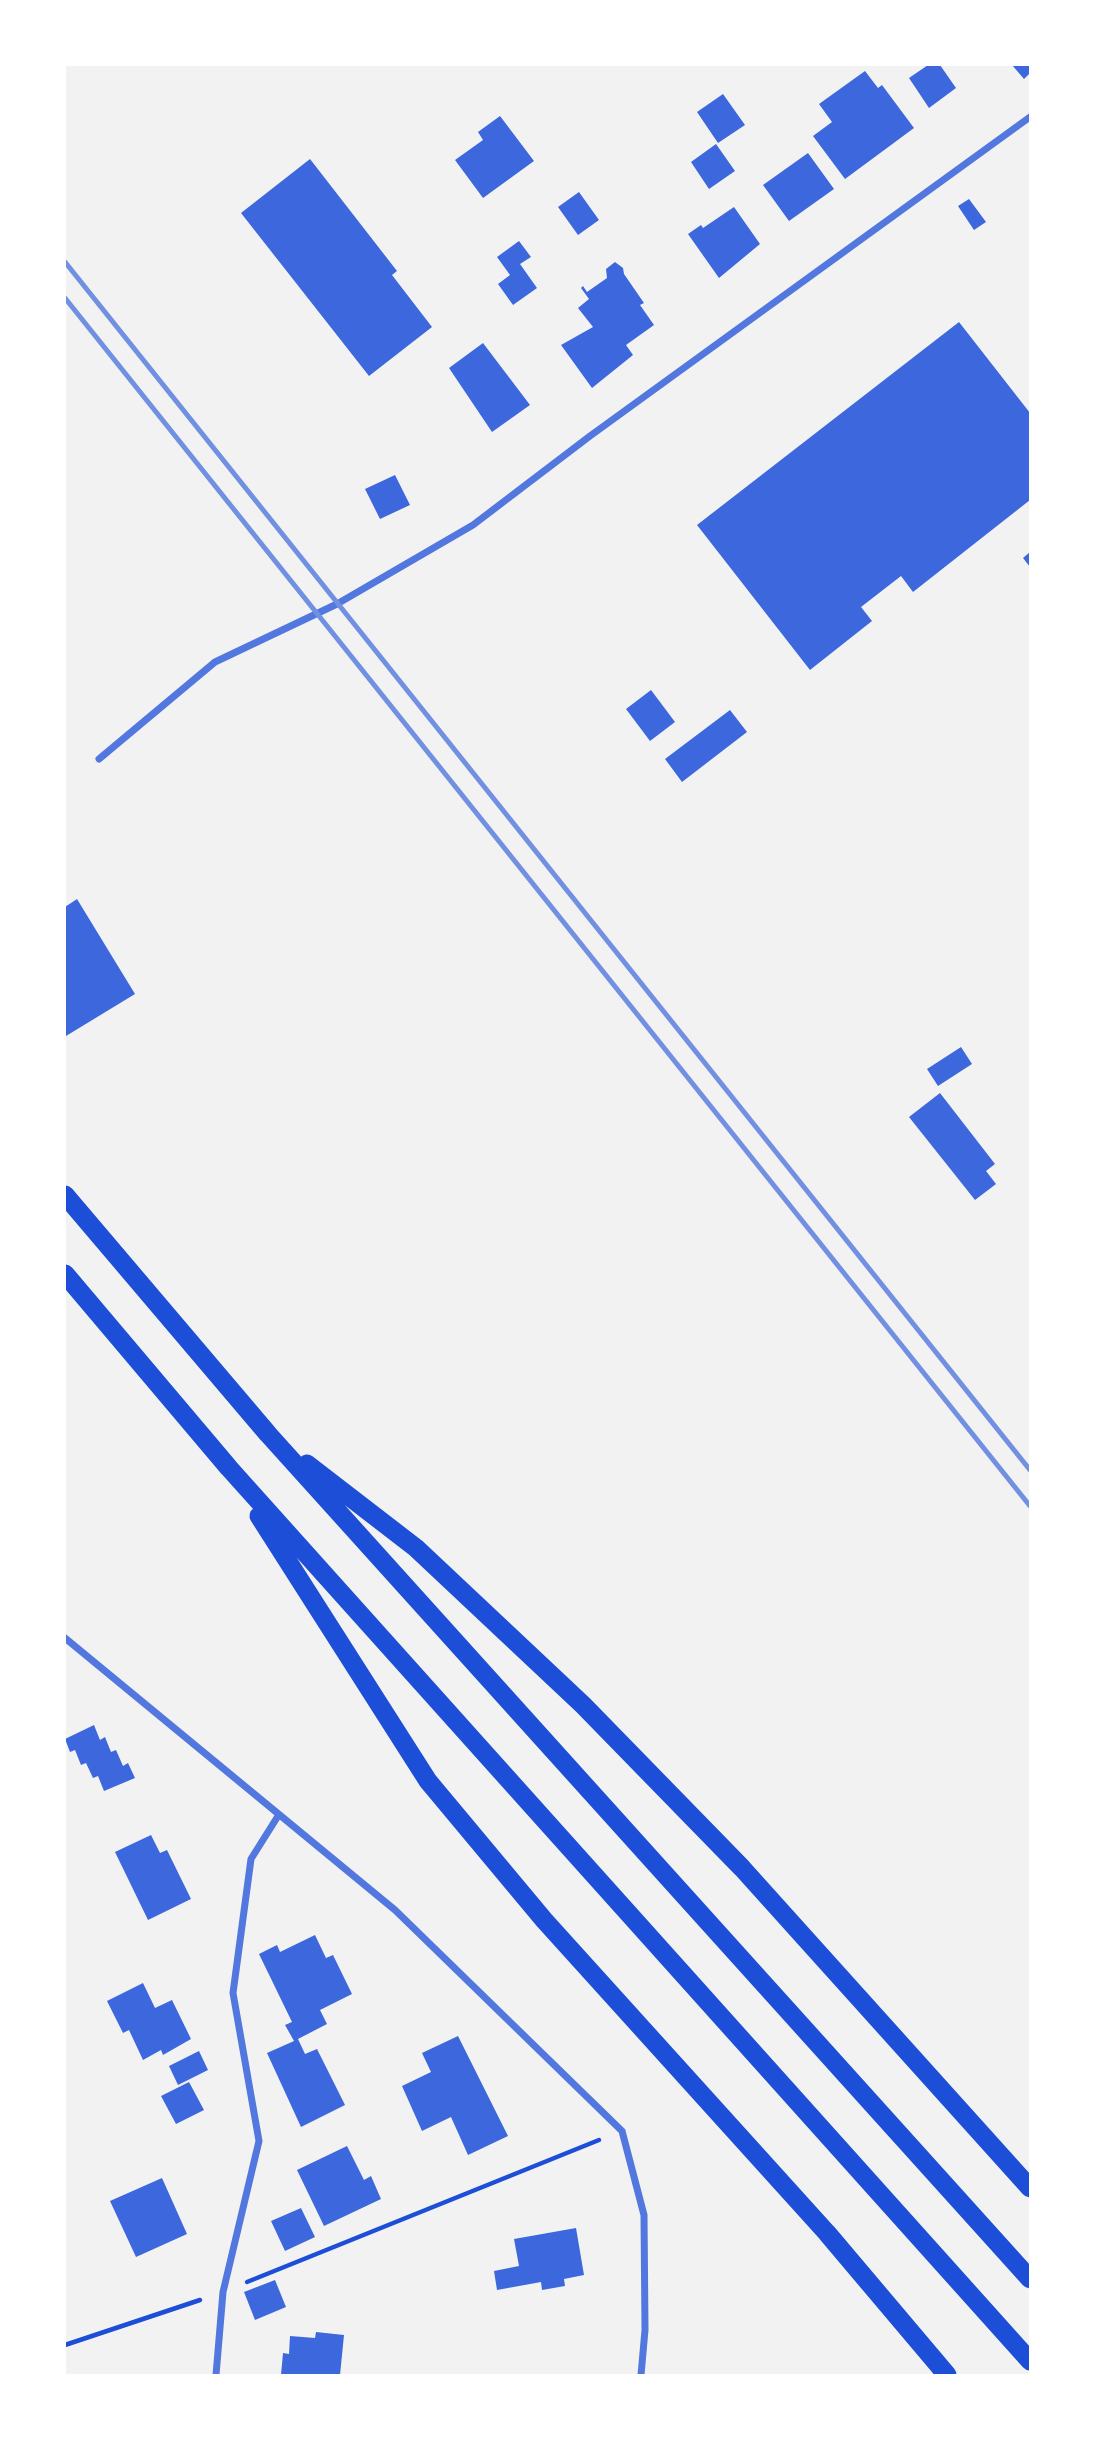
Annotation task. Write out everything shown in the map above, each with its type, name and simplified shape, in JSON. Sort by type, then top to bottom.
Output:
[{"type":"highway","points":[[65,1195],[268,1434],[1030,2279]]},
{"type":"highway","points":[[65,1274],[229,1468],[1030,2361]]},
{"type":"highway","points":[[268,1434],[416,1548],[583,1705],[742,1868],[1030,2188]]},
{"type":"highway","points":[[229,1468],[428,1782],[544,1920],[827,2234],[947,2375]]},
{"type":"street","points":[[99,759],[215,662],[337,604],[473,525],[601,427],[1030,117]]},
{"type":"street","points":[[65,1638],[395,1910],[622,2130],[644,2215],[645,2330],[641,2375]]},
{"type":"street","points":[[216,2375],[223,2292],[259,2141],[233,1993],[251,1859],[278,1816]]},
{"type":"path","points":[[65,2346],[223,2292],[622,2130]]},
{"type":"building","points":[[928,65],[940,65],[956,88],[929,108],[909,78]]},
{"type":"building","points":[[1012,65],[1030,65],[1030,73],[1024,79]]},
{"type":"building","points":[[865,71],[878,88],[882,85],[914,128],[845,179],[813,136],[832,122],[819,104]]},
{"type":"building","points":[[723,94],[745,125],[718,143],[697,112]]},
{"type":"building","points":[[500,116],[534,161],[483,198],[455,160],[483,140],[478,132]]},
{"type":"building","points":[[716,144],[735,171],[709,189],[691,162]]},
{"type":"building","points":[[808,153],[834,189],[789,221],[763,185]]},
{"type":"building","points":[[310,159],[397,271],[392,275],[432,327],[369,376],[241,213]]},
{"type":"building","points":[[579,192],[599,220],[578,235],[558,207]]},
{"type":"building","points":[[969,199],[986,222],[974,230],[958,206]]},
{"type":"building","points":[[734,207],[760,244],[719,278],[688,234],[701,225],[703,228]]},
{"type":"building","points":[[519,241],[531,257],[520,264],[537,288],[513,305],[498,284],[510,275],[497,257]]},
{"type":"building","points":[[615,262],[623,268],[624,274],[644,303],[640,305],[654,325],[626,345],[633,355],[592,388],[561,345],[593,327],[578,308],[589,299],[581,288],[583,286],[587,292],[607,278],[606,269]]},
{"type":"building","points":[[959,322],[1030,413],[1030,500],[913,592],[901,576],[861,607],[872,621],[810,670],[697,525]]},
{"type":"building","points":[[483,343],[530,405],[492,432],[449,368]]},
{"type":"building","points":[[395,475],[410,505],[380,519],[365,489]]},
{"type":"building","points":[[1030,552],[1030,567],[1023,558]]},
{"type":"building","points":[[651,690],[675,722],[650,741],[626,709]]},
{"type":"building","points":[[730,710],[747,732],[682,782],[665,759]]},
{"type":"building","points":[[77,899],[135,994],[66,1036],[65,907]]},
{"type":"building","points":[[961,1047],[972,1064],[938,1086],[927,1069]]},
{"type":"building","points":[[940,1093],[995,1164],[986,1171],[996,1184],[975,1200],[909,1117]]},
{"type":"building","points":[[94,1725],[100,1740],[105,1737],[111,1752],[116,1750],[123,1766],[128,1763],[135,1778],[104,1791],[98,1776],[93,1778],[86,1763],[81,1765],[75,1750],[70,1752],[65,1739]]},
{"type":"building","points":[[151,1835],[160,1853],[167,1850],[191,1899],[148,1920],[115,1852]]},
{"type":"building","points":[[315,1935],[326,1958],[333,1955],[352,1994],[320,2010],[327,2024],[298,2039],[305,2054],[317,2049],[345,2105],[301,2127],[267,2053],[294,2041],[285,2025],[292,2022],[259,1954],[277,1945],[280,1952]]},
{"type":"building","points":[[143,1983],[155,2008],[172,2000],[191,2039],[163,2055],[161,2050],[143,2060],[129,2030],[123,2033],[107,2001]]},
{"type":"building","points":[[458,2036],[508,2136],[468,2155],[451,2117],[422,2131],[402,2086],[431,2072],[422,2053]]},
{"type":"building","points":[[199,2051],[208,2070],[178,2085],[169,2066]]},
{"type":"building","points":[[189,2082],[204,2110],[176,2124],[161,2096]]},
{"type":"building","points":[[347,2146],[364,2180],[371,2176],[381,2199],[324,2226],[297,2170]]},
{"type":"building","points":[[162,2178],[187,2234],[136,2257],[110,2201]]},
{"type":"building","points":[[301,2208],[315,2237],[285,2251],[271,2221]]},
{"type":"building","points":[[576,2228],[584,2275],[564,2279],[565,2286],[542,2290],[541,2282],[497,2290],[494,2271],[519,2266],[514,2239]]},
{"type":"building","points":[[275,2280],[286,2307],[255,2320],[244,2292]]},
{"type":"building","points":[[316,2332],[344,2335],[340,2375],[281,2375],[283,2353],[289,2354],[290,2336],[315,2338]]},
{"type":"railway","points":[[65,262],[1030,1470]]},
{"type":"railway","points":[[65,298],[1030,1506]]}]
